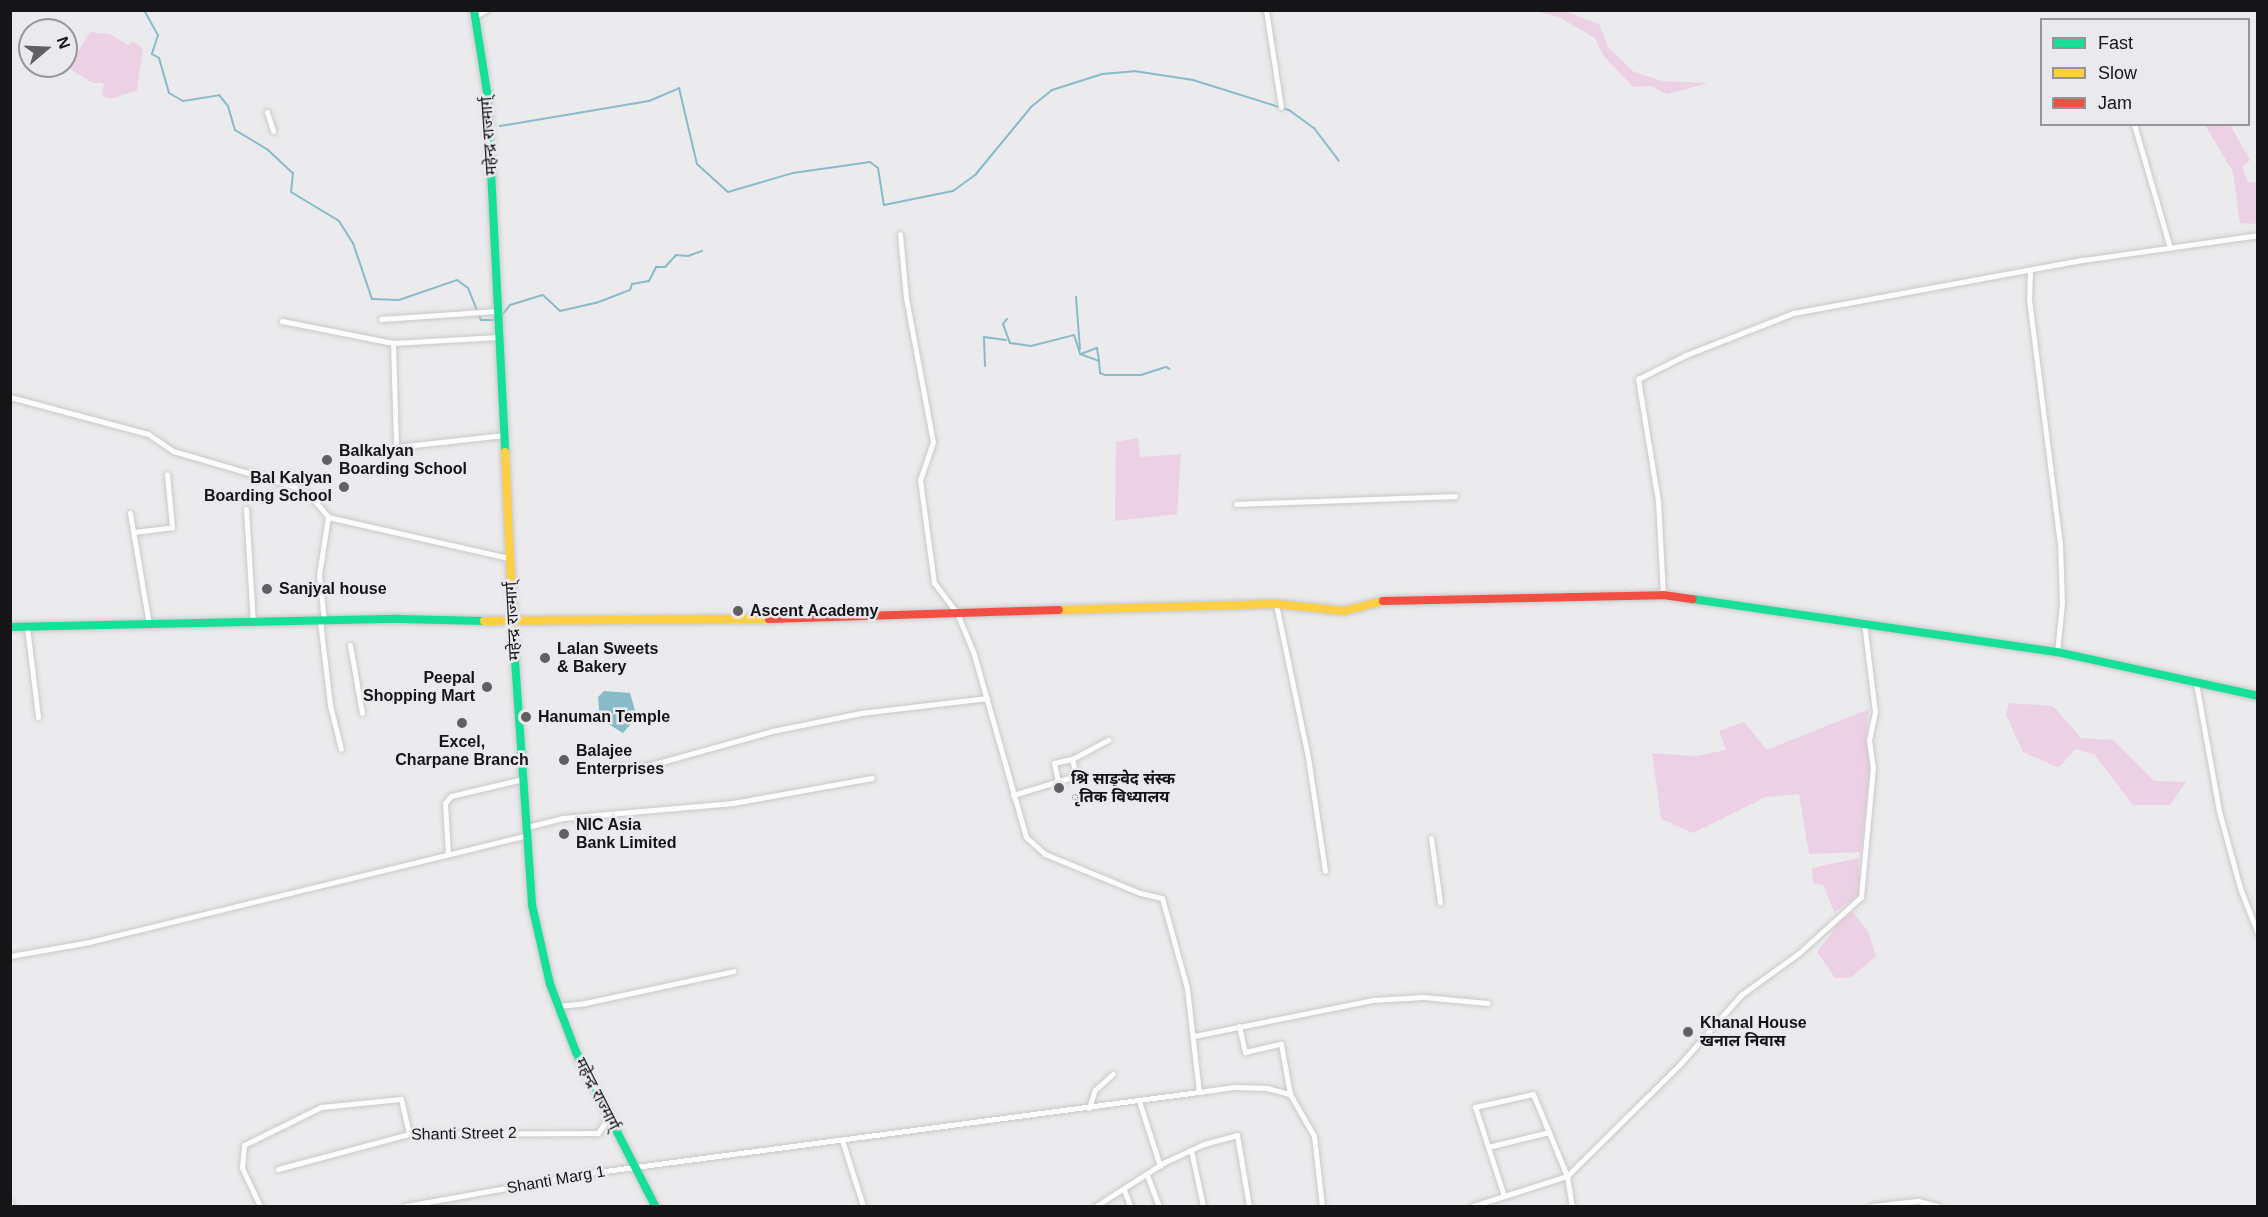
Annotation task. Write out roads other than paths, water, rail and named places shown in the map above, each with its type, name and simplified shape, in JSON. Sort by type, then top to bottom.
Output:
[{"type":"main road","name":"महेन्द्र राज्मार्ग्","points":[[475,13],[487,92],[525,832],[532,905],[558,1005],[576,1052],[655,1206]]},
{"type":"main road","points":[[10,627],[322,621],[514,622],[904,618],[957,613],[1276,604],[1344,611],[1377,601],[1663,595],[1863,622],[2057,652],[2258,696]]},
{"type":"street","points":[[475,13],[486,10]]},
{"type":"street","points":[[1266,10],[1281,107]]},
{"type":"street","points":[[267,111],[273,130]]},
{"type":"street","points":[[2135,126],[2170,248]]},
{"type":"street","points":[[900,234],[906,298],[933,441],[920,480],[934,583],[957,613],[987,698],[1026,837],[1045,854],[1140,893],[1162,898],[1187,988],[1199,1092]]},
{"type":"street","points":[[1663,595],[1658,501],[1638,380],[1686,355],[1793,313],[2030,272],[2083,260],[2258,235]]},
{"type":"street","points":[[2030,272],[2029,299],[2060,543],[2062,603],[2057,652]]},
{"type":"street","points":[[381,319],[498,311]]},
{"type":"street","points":[[282,321],[393,344],[499,337]]},
{"type":"street","points":[[393,344],[396,447],[504,435]]},
{"type":"street","points":[[10,397],[148,434],[173,451],[290,485],[309,494],[328,517],[510,558]]},
{"type":"street","points":[[134,532],[172,527],[167,474]]},
{"type":"street","points":[[1236,504],[1455,496]]},
{"type":"street","points":[[246,509],[253,622]]},
{"type":"street","points":[[130,513],[149,624]]},
{"type":"street","points":[[328,517],[319,575],[330,705],[341,749]]},
{"type":"street","points":[[1276,604],[1308,757],[1325,871]]},
{"type":"street","points":[[1473,1206],[1567,1176],[1681,1064],[1741,995],[1799,953],[1861,897],[1872,768],[1869,740],[1875,712],[1863,622]]},
{"type":"street","points":[[27,627],[38,717]]},
{"type":"street","points":[[350,645],[362,713]]},
{"type":"street","points":[[2196,682],[2219,811],[2258,934]]},
{"type":"street","points":[[610,766],[647,766],[772,730],[861,713],[987,698]]},
{"type":"street","points":[[1058,782],[1054,763],[1072,759],[1108,740]]},
{"type":"street","points":[[1014,795],[1076,776],[1072,759]]},
{"type":"street","points":[[10,956],[89,942],[448,854],[525,832],[563,818],[733,803],[872,778]]},
{"type":"street","points":[[448,854],[445,803],[451,796],[523,779]]},
{"type":"street","points":[[1431,838],[1440,902]]},
{"type":"street","points":[[558,1005],[585,1003],[734,971]]},
{"type":"street","points":[[1194,1036],[1373,1000],[1423,997],[1488,1003]]},
{"type":"street","points":[[1239,1026],[1245,1052],[1281,1044],[1290,1094],[1314,1136],[1322,1206]]},
{"type":"street","points":[[1089,1108],[1095,1090],[1113,1074]]},
{"type":"street","name":"Shanti Marg 1","points":[[405,1206],[417,1206],[590,1173],[1236,1087],[1290,1094]]},
{"type":"street","points":[[1504,1196],[1475,1107],[1533,1094],[1567,1176],[1572,1206]]},
{"type":"street","points":[[260,1206],[243,1168],[244,1145],[321,1107],[401,1099],[410,1134]]},
{"type":"street","points":[[1139,1101],[1160,1166]]},
{"type":"street","name":"Shanti Street 2","points":[[278,1168],[410,1134],[598,1133],[609,1116]]},
{"type":"street","points":[[1488,1147],[1549,1132]]},
{"type":"street","points":[[1096,1206],[1160,1166],[1191,1150],[1237,1135],[1249,1206]]},
{"type":"street","points":[[842,1140],[862,1206]]},
{"type":"street","points":[[1191,1150],[1203,1206]]},
{"type":"street","points":[[1147,1174],[1159,1206]]},
{"type":"street","points":[[1124,1190],[1130,1206]]},
{"type":"street","points":[[1872,1206],[1918,1201],[1938,1206]]},
{"type":"water","points":[[604,691],[630,693],[637,717],[623,733],[600,719],[598,697]]},
{"type":"waterway","points":[[144,10],[158,35],[152,54],[159,58],[169,93],[183,101],[219,95],[228,106],[235,130],[268,150],[293,173],[291,192],[339,221],[353,243],[372,299],[399,300],[457,280],[468,288],[481,320],[495,320]]},
{"type":"waterway","points":[[500,126],[649,101],[679,88],[697,164],[728,192],[793,173],[870,162],[878,168],[884,205],[953,191],[976,174],[1031,107],[1052,90],[1102,74],[1134,71],[1193,80],[1289,110],[1314,128],[1339,161]]},
{"type":"waterway","points":[[503,314],[510,305],[543,295],[560,311],[596,303],[630,290],[632,284],[649,281],[656,267],[665,267],[676,255],[688,256],[702,251]]},
{"type":"waterway","points":[[1076,297],[1080,349]]},
{"type":"waterway","points":[[1007,319],[1003,324],[1010,343],[1031,346],[1074,335],[1080,354],[1099,361],[1100,373],[1105,375],[1141,375],[1166,367],[1170,369]]},
{"type":"waterway","points":[[985,366],[984,337],[1006,340]]},
{"type":"waterway","points":[[1081,354],[1097,348],[1099,361]]},
{"type":"place","name":"Balkalyan Boarding School","points":[[327,460]]},
{"type":"place","name":"Bal Kalyan Boarding School","points":[[344,487]]},
{"type":"place","name":"Sanjyal house","points":[[267,589]]},
{"type":"place","name":"Ascent Academy","points":[[738,611]]},
{"type":"place","name":"Lalan Sweets & Bakery","points":[[545,658]]},
{"type":"place","name":"Peepal Shopping Mart","points":[[487,687]]},
{"type":"place","name":"Hanuman Temple","points":[[526,717]]},
{"type":"place","name":"Excel, Charpane Branch","points":[[462,723]]},
{"type":"place","name":"Balajee Enterprises","points":[[564,760]]},
{"type":"place","name":"श्रि साङ्वेद संस्क ृतिक विध्यालय","points":[[1059,788]]},
{"type":"place","name":"NIC Asia Bank Limited","points":[[564,834]]},
{"type":"place","name":"Khanal House खनाल निवास","points":[[1688,1032]]}]
